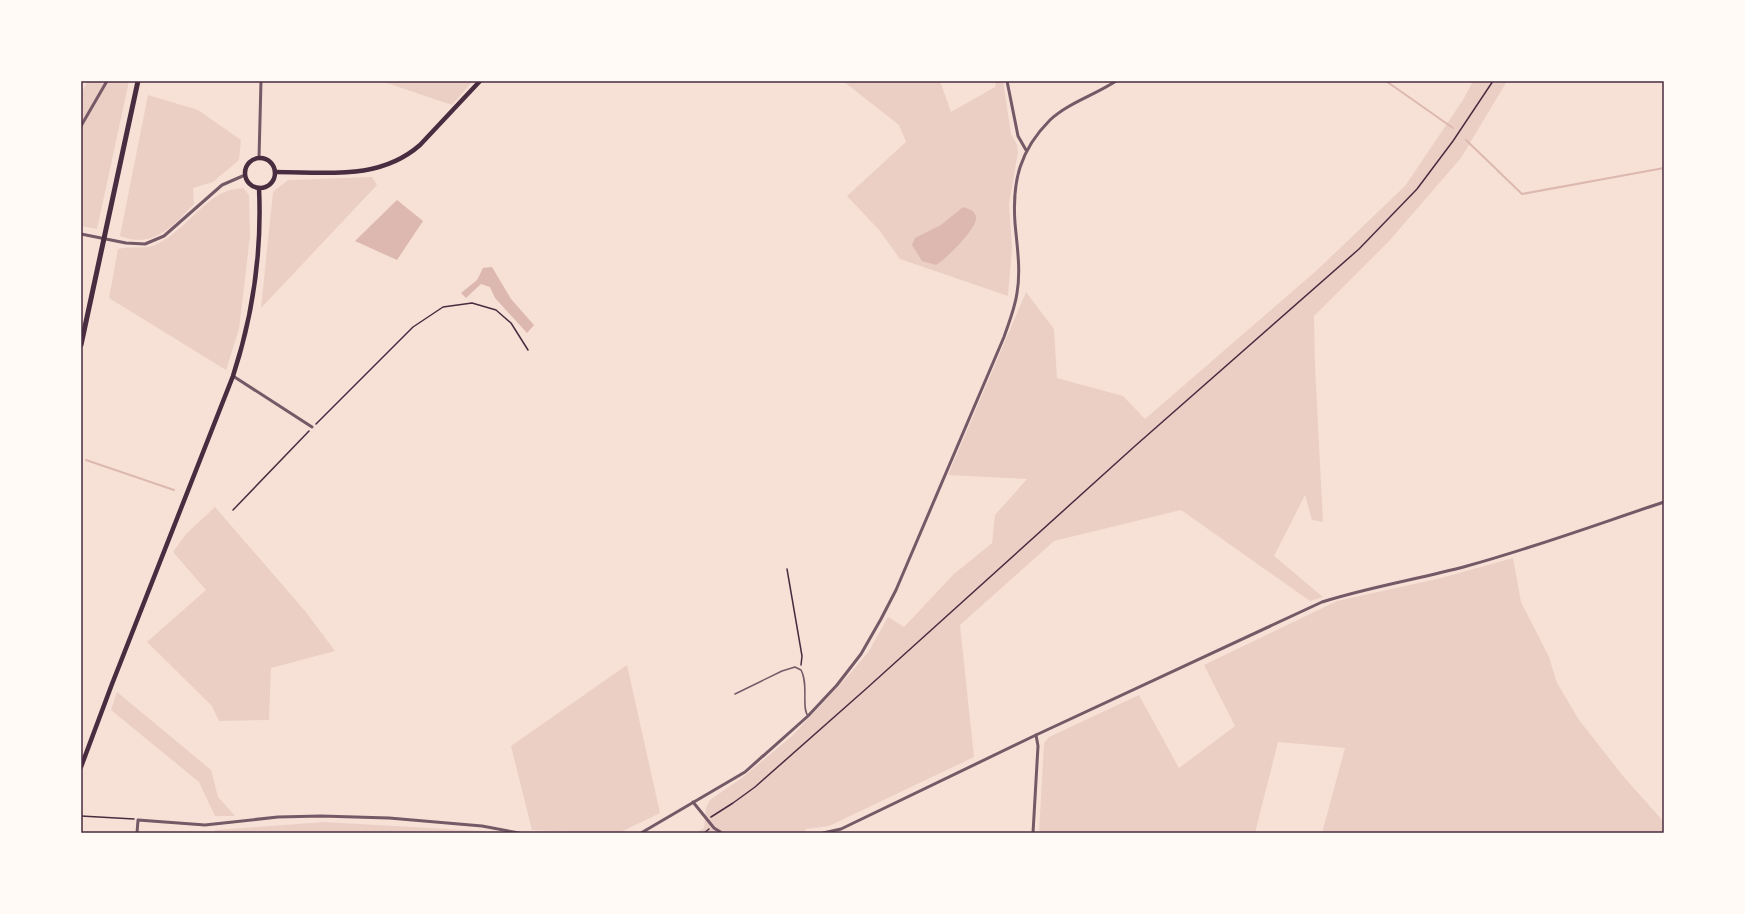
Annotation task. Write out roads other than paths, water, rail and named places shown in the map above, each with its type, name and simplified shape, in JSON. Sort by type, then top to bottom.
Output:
[{"type":"main road","points":[[81,345],[138,81]]},
{"type":"main road","points":[[275,172],[366,171],[396,162],[410,154],[420,145],[480,81]]},
{"type":"main road","points":[[259,158],[268,161],[275,172],[272,182],[269,185],[259,188],[250,184],[245,175],[245,170],[250,162],[259,158]]},
{"type":"main road","points":[[81,767],[233,376],[248,328],[254,293],[257,259],[259,188]]},
{"type":"street","points":[[81,126],[107,81]]},
{"type":"street","points":[[259,158],[261,81]]},
{"type":"street","points":[[1007,81],[1018,136],[1026,150]]},
{"type":"street","points":[[641,833],[745,772],[808,716],[837,685],[861,654],[881,620],[896,590],[1004,336],[1018,292],[1018,251],[1014,196],[1019,172],[1026,150],[1033,138],[1052,119],[1074,104],[1116,81]]},
{"type":"street","points":[[81,234],[126,243],[145,244],[164,236],[222,185],[245,175]]},
{"type":"street","points":[[233,376],[312,427]]},
{"type":"street","points":[[823,833],[841,828],[1036,735],[1322,602],[1349,593],[1465,566],[1511,553],[1664,502]]},
{"type":"street","points":[[1033,833],[1038,746],[1036,735]]},
{"type":"street","points":[[693,802],[712,826],[722,833]]},
{"type":"street","points":[[137,833],[138,820],[205,825],[285,817],[322,816],[389,818],[482,826],[519,833]]},
{"type":"lane","points":[[735,694],[782,671],[792,668],[800,669],[805,680],[805,710],[808,716]]},
{"type":"waterway","points":[[1386,81],[1453,128]]},
{"type":"waterway","points":[[1466,140],[1522,194],[1664,168]]},
{"type":"waterway","points":[[86,460],[174,490]]}]
